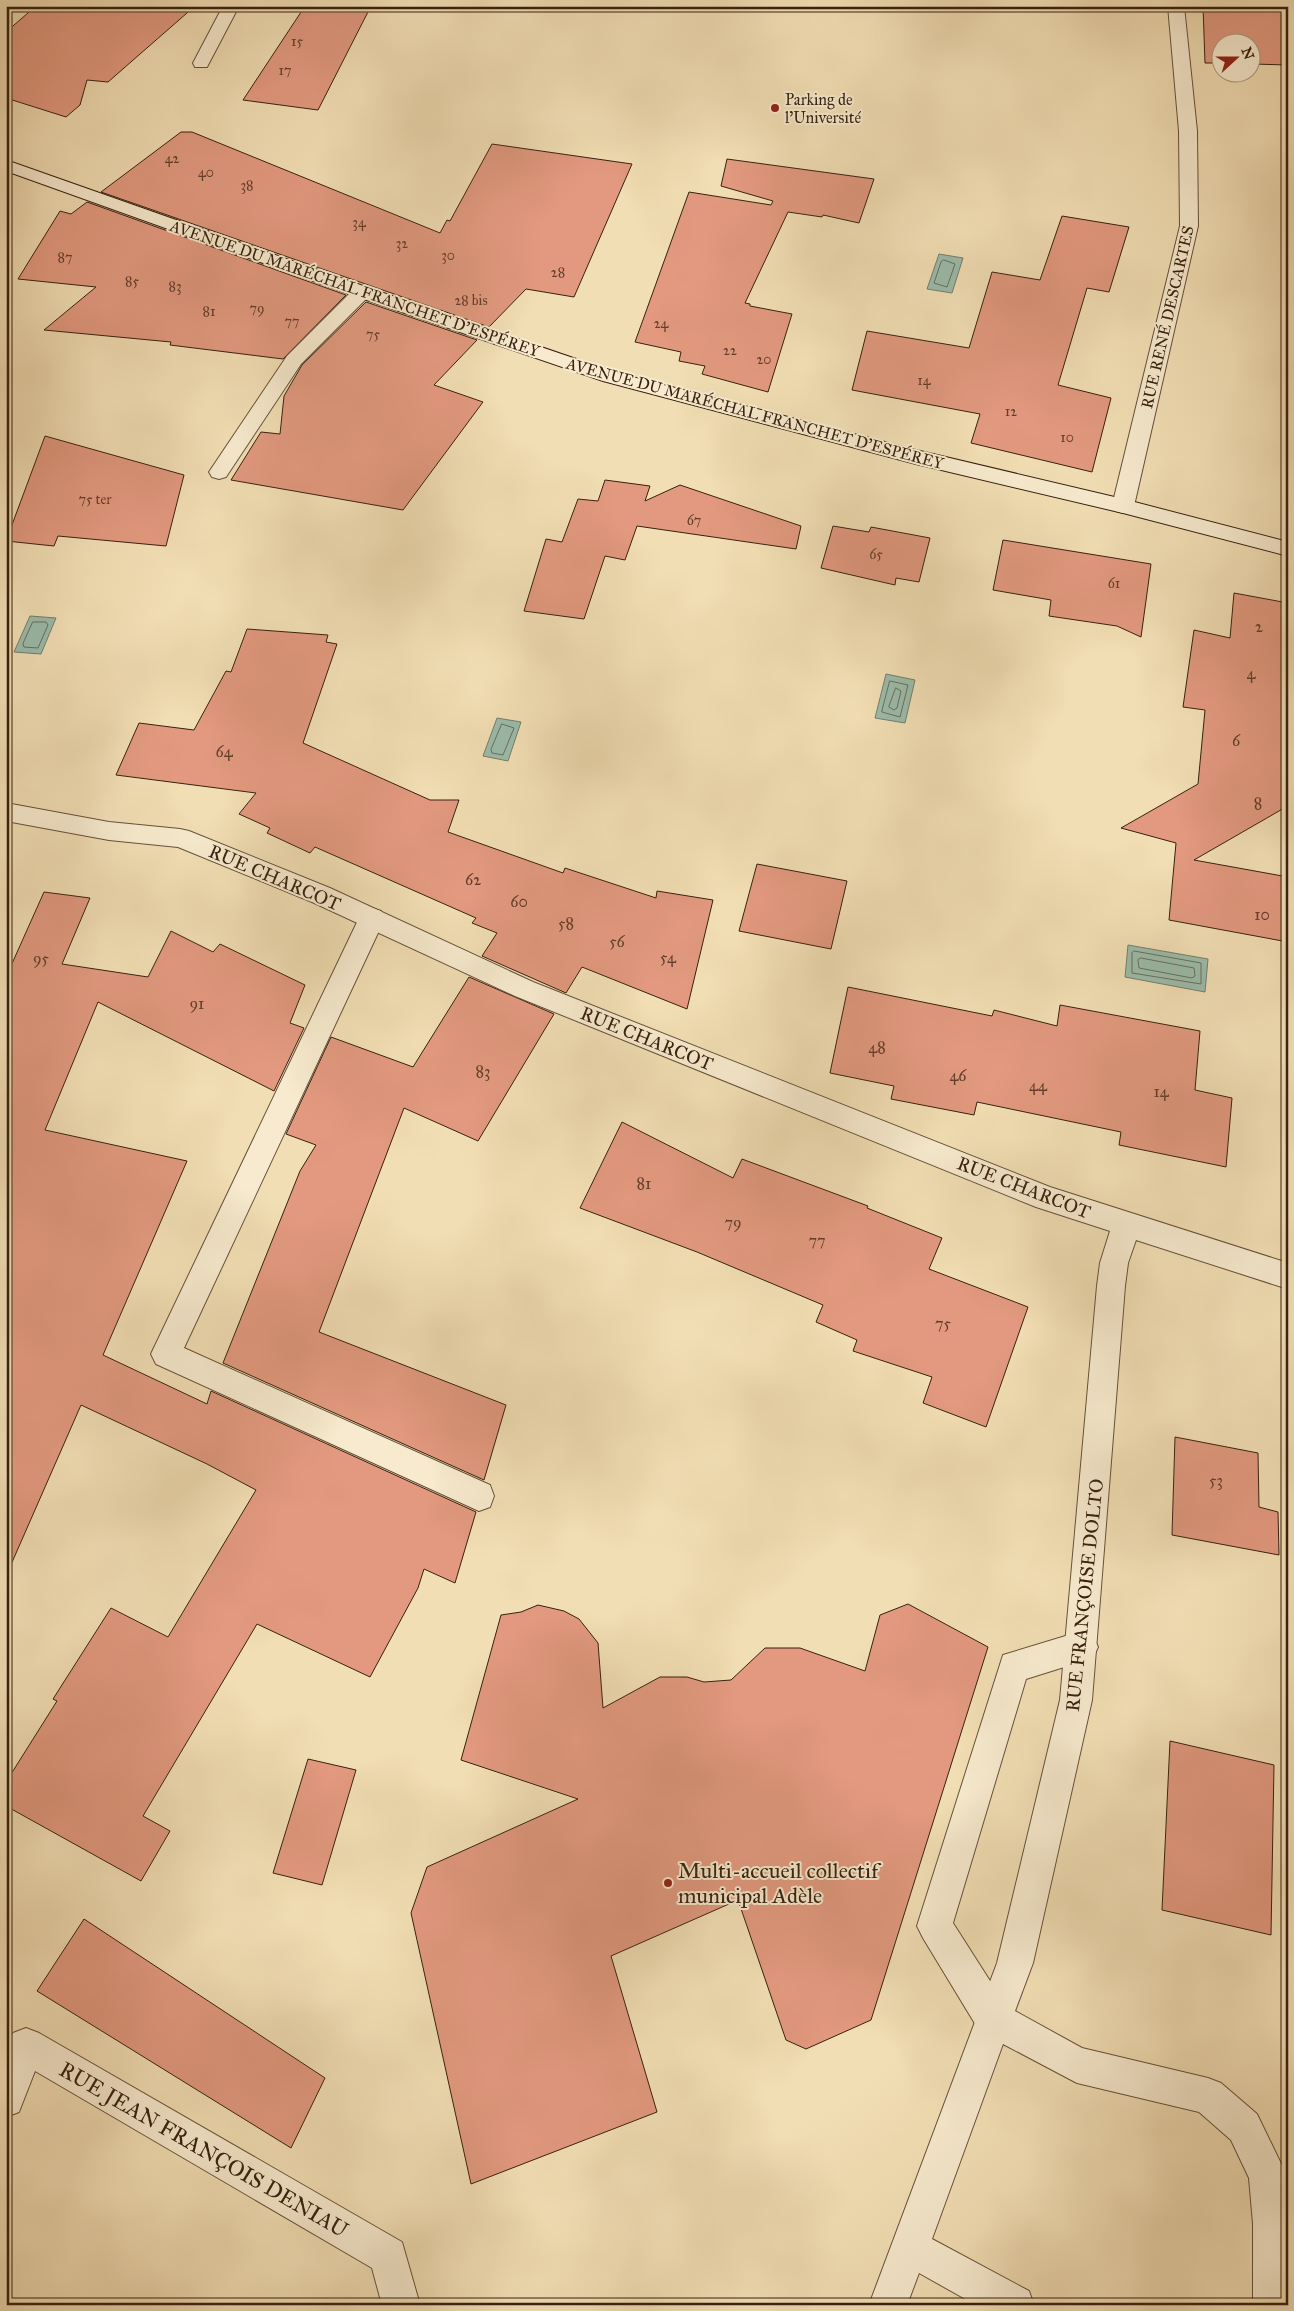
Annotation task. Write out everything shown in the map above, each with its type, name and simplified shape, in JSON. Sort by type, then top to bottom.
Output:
[{"type":"street","points":[[200,62],[231,6]]},
{"type":"street","name":"RUE RENÉ DESCARTES","points":[[1123,506],[1189,226],[1188,131],[1176,6]]},
{"type":"street","name":"AVENUE DU MARÉCHAL FRANCHET D'ESPÉREY","points":[[6,165],[362,292],[610,377],[916,458],[1123,506],[1288,549]]},
{"type":"street","points":[[219,472],[294,360],[362,292]]},
{"type":"street","name":"RUE CHARCOT","points":[[6,812],[109,831],[180,838],[321,895],[533,993],[1046,1198],[1288,1276]]},
{"type":"street","points":[[372,918],[166,1354],[479,1496]]},
{"type":"street","name":"RUE FRANÇOISE DOLTO","points":[[888,2305],[1015,1963],[1076,1700],[1082,1647],[1111,1286],[1114,1263],[1127,1224]]},
{"type":"street","points":[[1082,1647],[1014,1666],[935,1926],[993,2019],[1077,2065],[1208,2096],[1244,2127],[1268,2176],[1272,2224],[1272,2305]]},
{"type":"street","name":"RUE JEAN FRANÇOIS DENIAU","points":[[6,2099],[26,2046],[388,2256],[401,2305]]},
{"type":"street","points":[[909,2247],[1015,2305]]},
{"type":"water","points":[[939,254],[963,258],[952,293],[927,289]]},
{"type":"water","points":[[30,616],[56,618],[41,654],[14,652]]},
{"type":"water","points":[[886,674],[915,680],[905,723],[875,718]]},
{"type":"water","points":[[497,718],[521,722],[508,761],[483,756]]},
{"type":"water","points":[[1128,945],[1208,959],[1205,992],[1125,977]]},
{"type":"building","points":[[36,6],[195,6],[108,82],[87,80],[80,105],[66,117],[6,98],[6,32]]},
{"type":"building","points":[[305,6],[371,6],[318,110],[243,100]]},
{"type":"building","points":[[1203,6],[1288,6],[1288,65],[1262,64],[1262,32],[1212,32],[1212,63],[1205,63]]},
{"type":"building","points":[[181,132],[192,132],[440,233],[447,220],[450,221],[492,144],[632,164],[574,297],[526,289],[489,327],[101,192]]},
{"type":"building","points":[[727,159],[874,179],[859,223],[823,215],[822,217],[788,212],[745,303],[750,304],[750,306],[792,314],[768,392],[702,374],[705,366],[679,361],[681,352],[635,342],[689,192],[771,205],[773,201],[721,186]]},
{"type":"building","points":[[87,202],[346,295],[283,359],[170,345],[171,342],[44,330],[96,287],[18,279],[60,211],[71,214]]},
{"type":"building","points":[[1062,216],[1129,227],[1109,292],[1087,288],[1058,385],[1111,398],[1092,472],[971,443],[980,414],[852,390],[867,331],[969,348],[992,272],[1040,280]]},
{"type":"building","points":[[366,302],[477,340],[434,385],[483,402],[403,510],[231,480],[261,432],[280,434],[284,396],[302,365]]},
{"type":"building","points":[[45,436],[184,475],[166,546],[58,536],[54,546],[6,541]]},
{"type":"building","points":[[605,480],[650,486],[645,501],[680,485],[801,526],[796,549],[637,526],[625,560],[605,556],[584,619],[524,611],[546,539],[562,542],[578,499],[598,501]]},
{"type":"building","points":[[833,526],[869,532],[871,527],[930,538],[919,582],[896,578],[895,585],[821,568]]},
{"type":"building","points":[[1003,540],[1151,564],[1141,637],[1117,626],[1049,616],[1051,600],[993,590]]},
{"type":"building","points":[[1234,593],[1288,603],[1286,807],[1194,860],[1288,877],[1288,942],[1169,920],[1176,843],[1121,828],[1198,784],[1205,710],[1183,707],[1194,630],[1230,638]]},
{"type":"building","points":[[247,629],[328,635],[326,642],[337,644],[303,743],[430,800],[459,800],[448,832],[563,873],[565,868],[656,898],[657,891],[713,900],[687,1009],[582,967],[566,993],[482,956],[497,933],[472,923],[476,918],[315,847],[310,853],[267,833],[270,828],[239,814],[256,793],[116,775],[139,723],[194,730],[226,671],[231,672]]},
{"type":"building","points":[[757,864],[847,881],[831,949],[739,931]]},
{"type":"building","points":[[44,892],[90,898],[62,964],[148,977],[171,931],[213,952],[220,944],[305,985],[290,1023],[304,1028],[274,1091],[98,1002],[45,1130],[187,1161],[103,1355],[207,1404],[211,1391],[476,1512],[455,1583],[424,1569],[418,1588],[370,1677],[257,1624],[143,1816],[170,1831],[141,1881],[6,1806],[6,1782],[57,1701],[53,1699],[111,1608],[168,1637],[256,1490],[207,1464],[81,1405],[6,1576],[6,977]]},
{"type":"building","points":[[469,977],[554,1014],[478,1141],[404,1108],[319,1332],[506,1405],[484,1480],[223,1363],[300,1171],[316,1145],[286,1134],[331,1037],[413,1067]]},
{"type":"building","points":[[848,987],[992,1016],[994,1010],[1057,1026],[1060,1005],[1200,1031],[1195,1090],[1232,1098],[1226,1167],[1119,1145],[1121,1132],[977,1102],[974,1115],[891,1099],[894,1086],[830,1073]]},
{"type":"building","points":[[622,1122],[733,1178],[742,1159],[868,1206],[867,1208],[942,1238],[929,1269],[1028,1307],[986,1427],[923,1403],[932,1377],[853,1351],[857,1340],[816,1322],[823,1305],[697,1252],[580,1208]]},
{"type":"building","points":[[1175,1437],[1258,1453],[1259,1507],[1278,1512],[1279,1555],[1172,1535]]},
{"type":"building","name":"Multi-accueil collectif municipal Adèle","points":[[908,1604],[988,1647],[871,2020],[806,2049],[786,2040],[738,1900],[611,1956],[657,2112],[471,2184],[411,1913],[427,1867],[578,1799],[461,1760],[501,1615],[521,1612],[538,1605],[564,1611],[579,1619],[598,1643],[603,1708],[660,1677],[687,1677],[704,1682],[731,1680],[765,1648],[800,1648],[865,1671],[880,1615]]},
{"type":"building","points":[[1170,1741],[1274,1765],[1271,1935],[1162,1910]]},
{"type":"building","points":[[308,1759],[356,1770],[322,1885],[273,1873]]},
{"type":"building","points":[[84,1919],[325,2078],[291,2148],[37,1991]]},
{"type":"place","name":"Parking de l'Université","points":[[775,108]]},
{"type":"place","name":"Multi-accueil collectif municipal Adèle","points":[[668,1883]]}]
